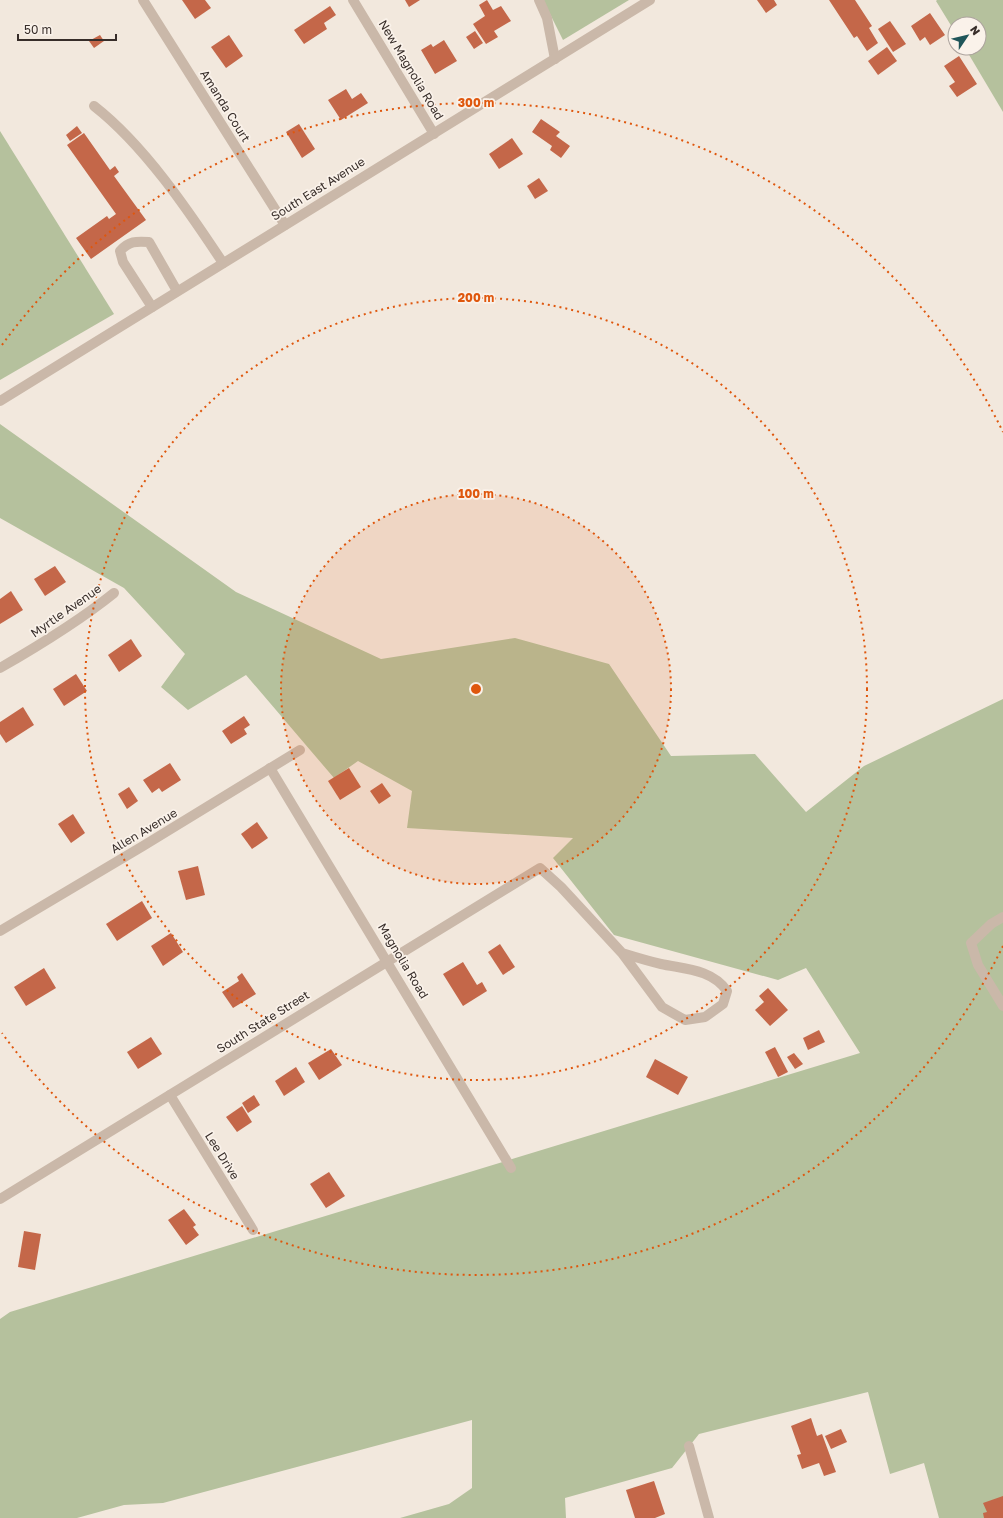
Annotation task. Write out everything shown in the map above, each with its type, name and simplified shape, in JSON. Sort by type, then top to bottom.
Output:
[{"type":"street","name":"Amanda Court","points":[[143,0],[285,225]]},
{"type":"street","name":"New Magnolia Road","points":[[353,0],[434,134]]},
{"type":"street","points":[[539,0],[546,18],[555,59]]},
{"type":"street","name":"South East Avenue","points":[[0,401],[650,0]]},
{"type":"street","points":[[94,106],[109,118],[161,177],[223,263]]},
{"type":"street","points":[[152,307],[123,262],[120,251],[127,244],[138,241],[149,242],[177,291]]},
{"type":"street","name":"Myrtle Avenue","points":[[0,668],[32,650],[84,617],[114,593]]},
{"type":"street","name":"Allen Avenue","points":[[0,931],[130,854],[300,750]]},
{"type":"street","name":"Magnolia Road","points":[[270,768],[388,961],[511,1168]]},
{"type":"street","name":"South State Street","points":[[0,1199],[540,868],[561,887],[622,953]]},
{"type":"street","points":[[1003,917],[991,924],[971,943],[978,965],[1003,1006]]},
{"type":"street","points":[[622,953],[660,964],[700,971],[714,978],[721,982],[727,991],[723,1004],[705,1017],[685,1020],[662,1007],[622,953]]},
{"type":"street","name":"Lee Drive","points":[[170,1095],[253,1230]]},
{"type":"street","points":[[689,1446],[709,1518]]},
{"type":"green space","points":[[543,0],[629,0],[563,40]]},
{"type":"green space","points":[[1003,0],[1003,112],[970,56],[987,56],[987,16],[947,16],[947,19],[936,1]]},
{"type":"green space","points":[[0,131],[114,314],[0,380]]},
{"type":"green space","points":[[0,424],[236,592],[381,659],[515,638],[609,664],[671,756],[755,754],[806,812],[864,766],[1003,699],[1003,1518],[939,1518],[924,1463],[890,1474],[868,1392],[699,1434],[672,1468],[565,1498],[566,1518],[400,1518],[449,1504],[472,1488],[472,1420],[163,1503],[124,1505],[77,1518],[0,1518],[0,1319],[10,1312],[860,1053],[806,968],[778,980],[614,935],[553,858],[573,838],[407,828],[412,791],[358,761],[334,778],[246,675],[188,710],[161,687],[185,654],[124,588],[0,518]]},
{"type":"building","points":[[182,0],[205,0],[211,8],[195,19]]},
{"type":"building","points":[[405,0],[420,0],[409,7]]},
{"type":"building","points":[[487,0],[493,10],[501,6],[511,21],[494,31],[498,37],[486,44],[473,24],[485,16],[479,5]]},
{"type":"building","points":[[757,0],[774,0],[777,5],[766,13]]},
{"type":"building","points":[[829,0],[855,0],[872,26],[869,28],[878,43],[867,51],[857,36],[854,38]]},
{"type":"building","points":[[330,6],[336,15],[324,23],[327,29],[304,44],[294,30]]},
{"type":"building","points":[[930,13],[945,35],[930,45],[925,37],[920,41],[911,26]]},
{"type":"building","points":[[890,21],[906,44],[893,52],[878,29]]},
{"type":"building","points":[[475,31],[483,43],[474,49],[466,37]]},
{"type":"building","points":[[100,35],[104,41],[94,48],[89,41]]},
{"type":"building","points":[[229,35],[243,56],[226,68],[211,47]]},
{"type":"building","points":[[444,40],[457,61],[435,74],[421,50],[431,44],[433,47]]},
{"type":"building","points":[[887,47],[897,61],[878,75],[868,61]]},
{"type":"building","points":[[959,56],[977,84],[957,97],[949,86],[955,82],[944,66]]},
{"type":"building","points":[[346,89],[352,99],[361,93],[368,103],[341,120],[328,100]]},
{"type":"building","points":[[541,119],[560,132],[556,136],[570,146],[561,158],[550,150],[552,146],[532,132]]},
{"type":"building","points":[[299,124],[315,149],[302,158],[286,132]]},
{"type":"building","points":[[77,126],[82,133],[70,141],[66,135]]},
{"type":"building","points":[[84,133],[110,170],[115,166],[119,172],[114,176],[146,220],[91,259],[76,238],[107,216],[109,219],[116,214],[67,145]]},
{"type":"building","points":[[512,138],[523,154],[499,169],[489,154]]},
{"type":"building","points":[[539,178],[548,191],[535,199],[527,186]]},
{"type":"building","points":[[55,566],[66,582],[45,596],[34,579]]},
{"type":"building","points":[[11,591],[23,610],[0,624],[0,599]]},
{"type":"building","points":[[131,639],[142,656],[119,672],[108,655]]},
{"type":"building","points":[[76,674],[87,691],[64,706],[53,689]]},
{"type":"building","points":[[23,707],[34,725],[6,743],[0,734],[0,722]]},
{"type":"building","points":[[244,716],[250,725],[244,729],[247,734],[231,744],[222,731]]},
{"type":"building","points":[[170,763],[181,780],[162,792],[159,788],[152,793],[143,780]]},
{"type":"building","points":[[349,768],[361,787],[340,800],[328,781]]},
{"type":"building","points":[[382,783],[391,796],[379,804],[370,791]]},
{"type":"building","points":[[129,787],[138,801],[127,809],[118,794]]},
{"type":"building","points":[[73,814],[85,833],[71,843],[58,824]]},
{"type":"building","points":[[257,822],[268,838],[252,849],[241,834]]},
{"type":"building","points":[[198,866],[205,895],[186,900],[178,871]]},
{"type":"building","points":[[142,901],[152,918],[117,941],[106,924]]},
{"type":"building","points":[[171,933],[183,952],[163,966],[151,946]]},
{"type":"building","points":[[500,944],[515,967],[503,975],[488,952]]},
{"type":"building","points":[[463,962],[477,985],[482,982],[487,991],[463,1006],[443,974]]},
{"type":"building","points":[[44,968],[56,988],[26,1006],[14,987]]},
{"type":"building","points":[[242,973],[256,994],[233,1008],[222,992],[239,981],[237,977]]},
{"type":"building","points":[[768,988],[788,1010],[770,1026],[755,1010],[764,1002],[759,996]]},
{"type":"building","points":[[819,1030],[825,1042],[808,1050],[803,1038]]},
{"type":"building","points":[[151,1037],[162,1054],[138,1069],[127,1052]]},
{"type":"building","points":[[775,1047],[788,1072],[778,1077],[765,1052]]},
{"type":"building","points":[[331,1049],[342,1065],[319,1080],[308,1063]]},
{"type":"building","points":[[794,1053],[803,1064],[795,1069],[787,1057]]},
{"type":"building","points":[[655,1059],[688,1077],[678,1095],[646,1077]]},
{"type":"building","points":[[296,1067],[305,1082],[284,1096],[275,1081]]},
{"type":"building","points":[[254,1095],[260,1105],[248,1113],[242,1103]]},
{"type":"building","points":[[242,1106],[252,1122],[237,1132],[226,1117]]},
{"type":"building","points":[[329,1172],[345,1196],[326,1208],[310,1184]]},
{"type":"building","points":[[184,1209],[196,1225],[193,1227],[199,1235],[186,1245],[168,1220]]},
{"type":"building","points":[[24,1231],[41,1234],[35,1270],[18,1267]]},
{"type":"building","points":[[811,1418],[817,1436],[822,1434],[836,1472],[824,1476],[819,1463],[802,1469],[797,1455],[801,1454],[791,1426]]},
{"type":"building","points":[[841,1429],[847,1442],[831,1449],[825,1436]]},
{"type":"building","points":[[654,1481],[665,1514],[655,1518],[635,1518],[626,1490]]},
{"type":"building","points":[[1003,1496],[1003,1518],[984,1518],[983,1513],[987,1512],[983,1503]]}]
